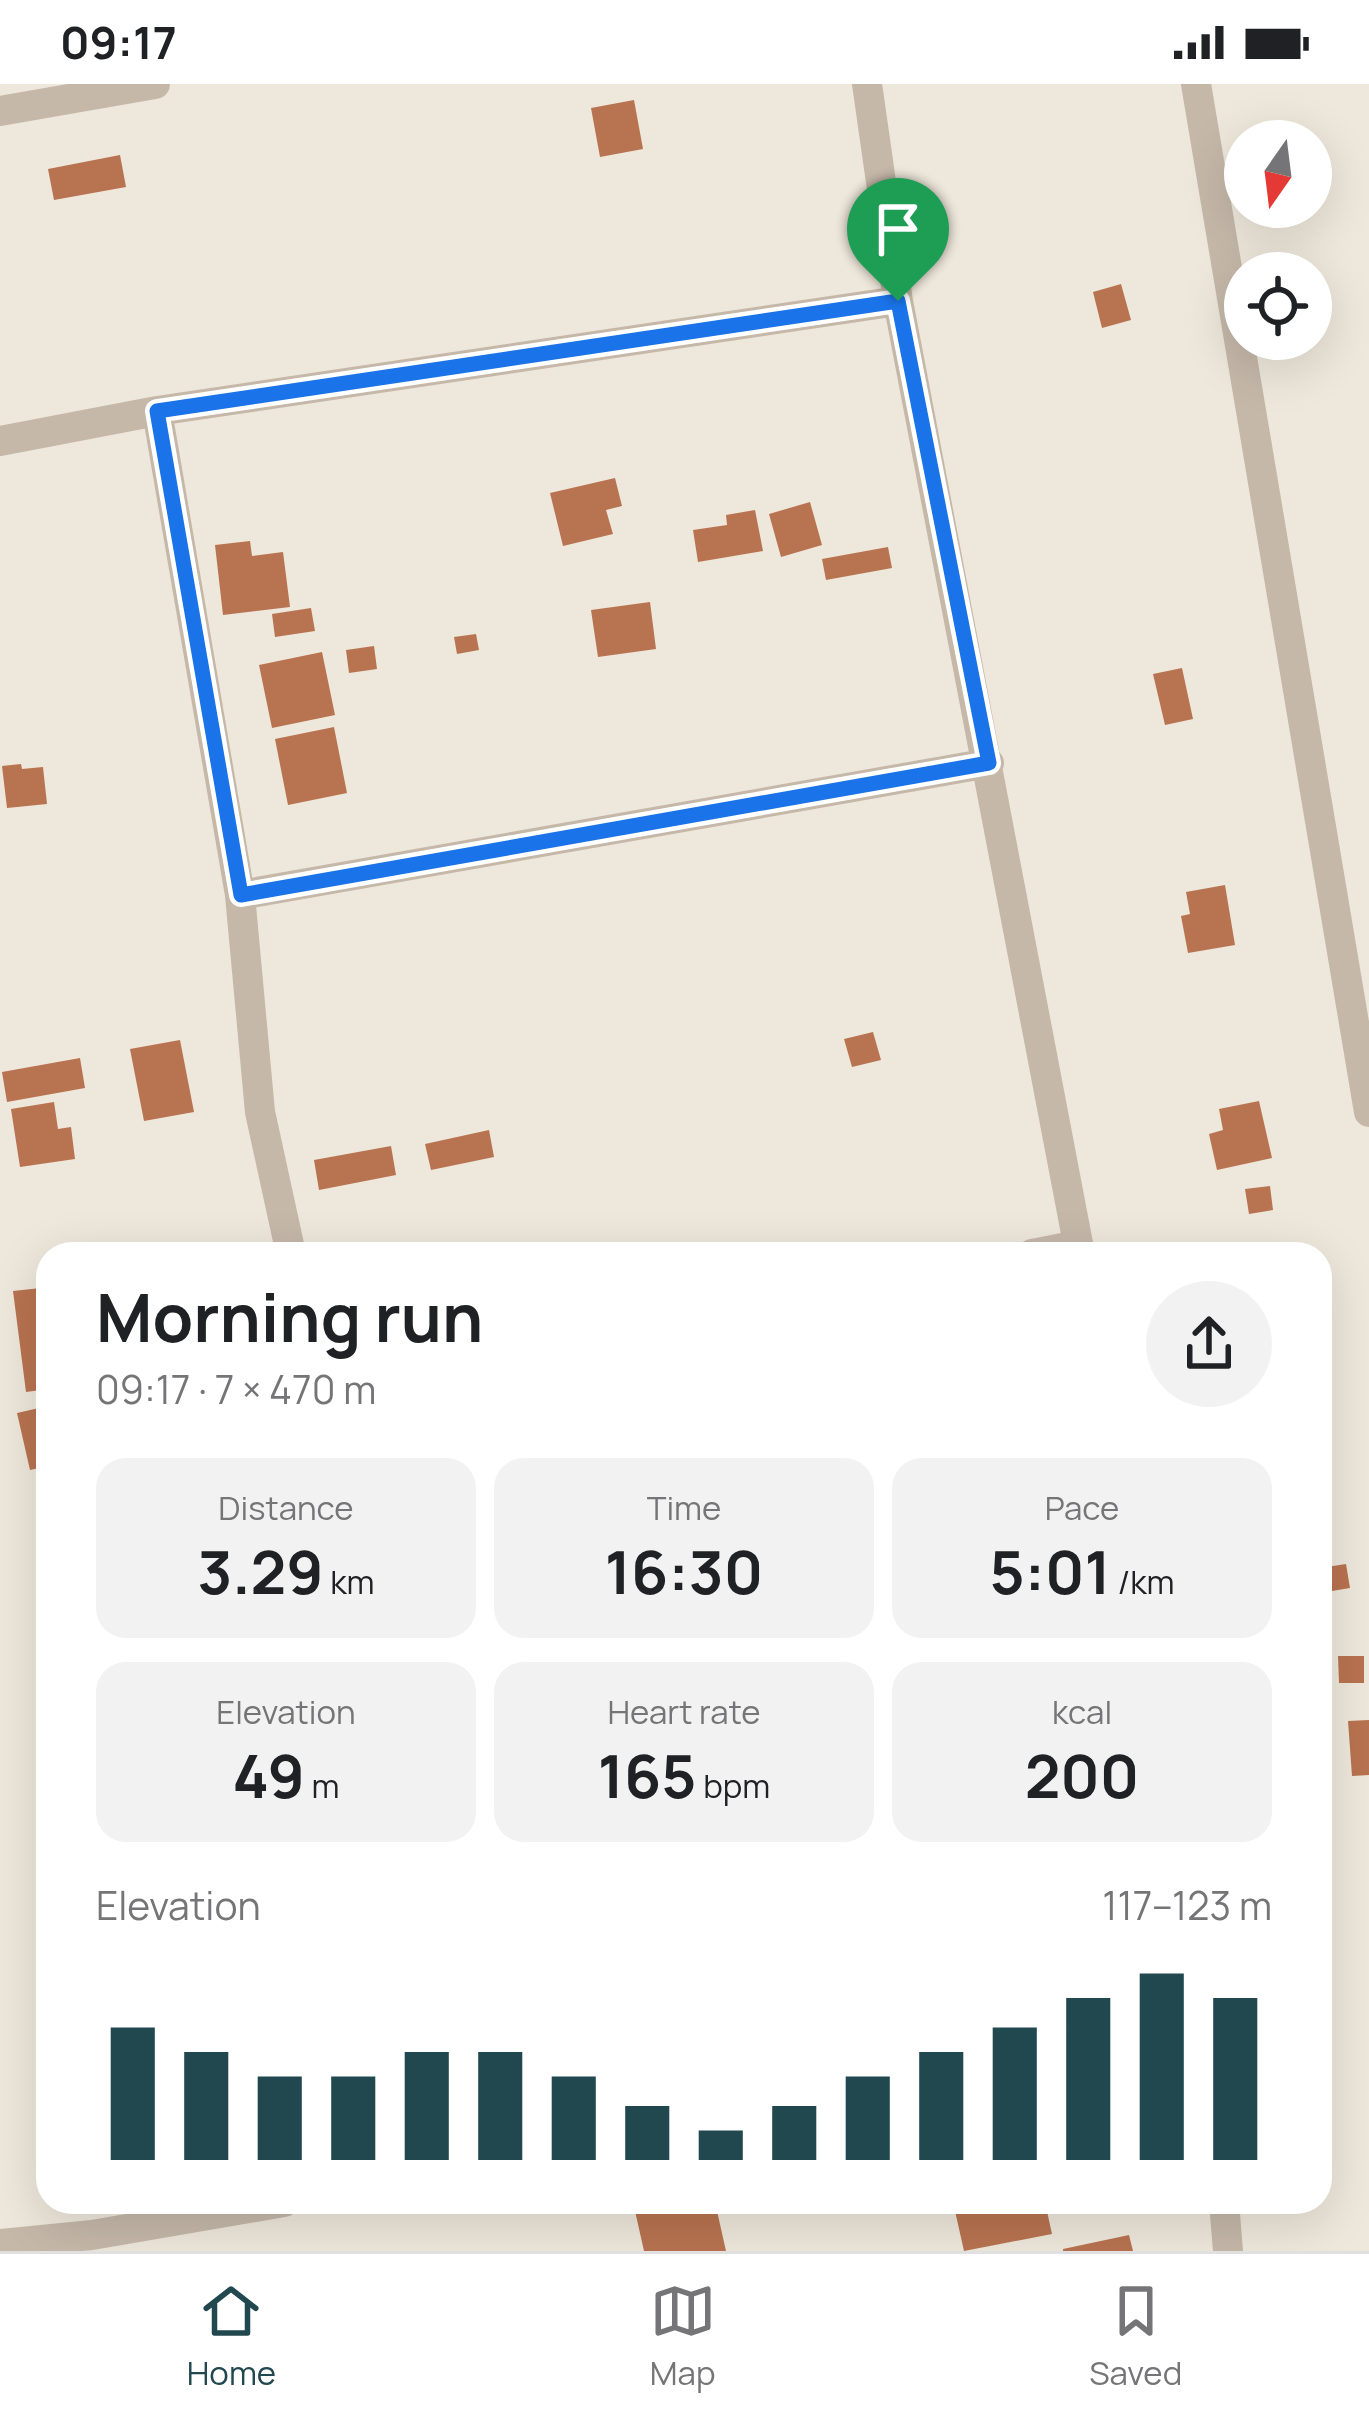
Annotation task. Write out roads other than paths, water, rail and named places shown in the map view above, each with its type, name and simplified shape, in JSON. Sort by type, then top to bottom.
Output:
[{"type":"street","points":[[0,111],[154,84]]},
{"type":"street","points":[[867,84],[898,301],[1078,1242]]},
{"type":"street","points":[[1196,84],[1369,1112]]},
{"type":"street","points":[[0,441],[157,411],[898,301]]},
{"type":"street","points":[[157,411],[241,895],[260,1112],[287,1242]]},
{"type":"street","points":[[241,895],[989,763]]},
{"type":"street","points":[[0,2244],[92,2235],[214,2214]]},
{"type":"street","points":[[1226,2214],[1228,2251]]}]
